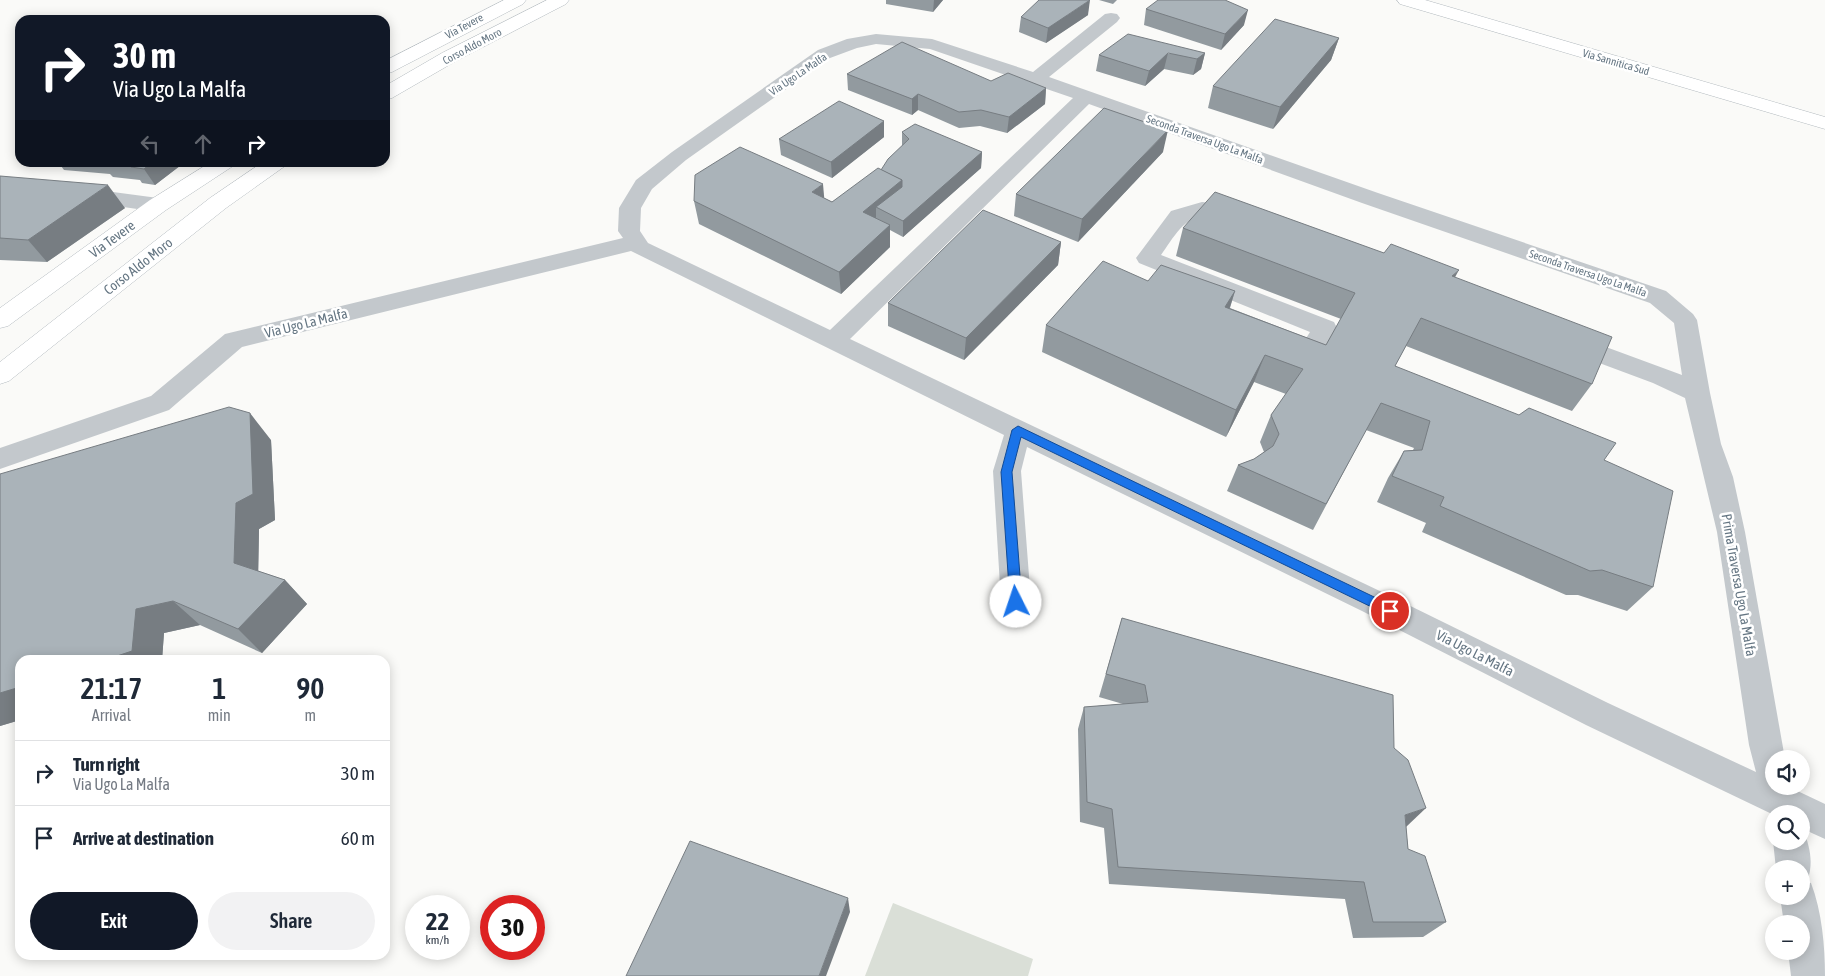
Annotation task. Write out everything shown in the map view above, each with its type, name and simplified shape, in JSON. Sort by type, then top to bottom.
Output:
[{"type":"street","name":"Via Tevere","points":[[390,65],[516,0]]},
{"type":"street","name":"Corso Aldo Moro","points":[[390,91],[449,57],[560,0]]},
{"type":"street","name":"Via Sannitica Sud","points":[[1406,0],[1825,123]]},
{"type":"street","points":[[1037,78],[1110,18]]},
{"type":"street","name":"Via Ugo La Malfa","points":[[1086,96],[958,51],[932,44],[907,40],[876,40],[853,43],[824,54],[679,156],[643,185],[630,208],[629,231],[640,248],[1373,602],[1597,714],[1765,788]]},
{"type":"street","points":[[833,341],[1086,96]]},
{"type":"street","name":"Seconda Traversa Ugo La Malfa","points":[[1086,96],[1380,202],[1658,297]]},
{"type":"street","name":"Via Tevere","points":[[0,320],[158,205],[218,167]]},
{"type":"street","name":"Corso Aldo Moro","points":[[0,375],[218,203],[271,167]]},
{"type":"street","points":[[59,192],[158,205]]},
{"type":"street","points":[[1254,224],[1218,210],[1202,209],[1179,216],[1147,258],[1325,328],[1310,352],[1266,334]]},
{"type":"street","name":"Via Ugo La Malfa","points":[[0,459],[160,404],[234,340],[636,242]]},
{"type":"street","name":"Prima Traversa Ugo La Malfa","points":[[1658,297],[1685,320],[1697,393],[1708,444],[1719,476],[1731,532],[1766,750]]},
{"type":"street","points":[[1552,336],[1662,376],[1697,393]]},
{"type":"street","points":[[1016,602],[1006,472],[1018,430]]},
{"type":"street","name":"Via Ugo La Malfa","points":[[1780,795],[1825,822]]},
{"type":"street","points":[[1799,905],[1810,976]]},
{"type":"shaded area","points":[[893,903],[1033,959],[1028,976],[865,976]]},
{"type":"building","points":[[1039,0],[1090,0],[1048,28],[1021,17]]},
{"type":"building","points":[[1158,0],[1225,0],[1248,10],[1225,34],[1146,9]]},
{"type":"building","points":[[1275,19],[1339,38],[1280,107],[1213,86]]},
{"type":"building","points":[[1128,34],[1205,53],[1197,59],[1168,53],[1149,71],[1099,55]]},
{"type":"building","points":[[902,42],[991,81],[1008,73],[1046,88],[1009,117],[981,110],[959,112],[918,94],[912,99],[847,74]]},
{"type":"building","points":[[839,101],[884,121],[831,162],[779,139]]},
{"type":"building","points":[[1104,108],[1168,130],[1082,219],[1016,194]]},
{"type":"building","points":[[915,124],[982,152],[903,221],[876,207],[902,187],[902,180],[881,170],[888,159],[909,139],[902,132]]},
{"type":"building","points":[[740,147],[823,184],[812,192],[832,202],[878,168],[902,180],[863,212],[890,225],[839,272],[694,201],[695,175]]},
{"type":"building","points":[[0,176],[108,185],[28,240],[0,238]]},
{"type":"building","points":[[1215,192],[1384,253],[1391,244],[1459,270],[1452,276],[1612,337],[1592,384],[1421,318],[1395,366],[1519,415],[1529,408],[1616,443],[1604,460],[1673,491],[1653,587],[1602,570],[1590,571],[1440,506],[1444,497],[1392,476],[1404,451],[1422,450],[1430,421],[1381,403],[1326,504],[1238,465],[1254,459],[1273,446],[1279,434],[1271,415],[1303,369],[1265,355],[1236,410],[1046,325],[1103,261],[1148,281],[1161,265],[1235,291],[1225,307],[1326,345],[1355,293],[1183,228]]},
{"type":"building","points":[[983,210],[1061,242],[966,338],[888,303]]},
{"type":"building","points":[[229,407],[250,413],[253,494],[236,503],[234,563],[285,580],[238,629],[173,601],[136,609],[132,651],[120,655],[15,655],[15,688],[0,693],[0,474]]},
{"type":"building","points":[[1122,618],[1393,695],[1394,748],[1408,760],[1426,808],[1405,815],[1408,849],[1425,856],[1446,922],[1373,922],[1364,882],[1118,867],[1112,809],[1087,802],[1084,707],[1148,702],[1145,685],[1106,674]]},
{"type":"building","points":[[690,841],[848,898],[819,976],[626,976]]},
{"type":"route","points":[[1016,602],[1006,472],[1018,430],[1390,611]]}]
